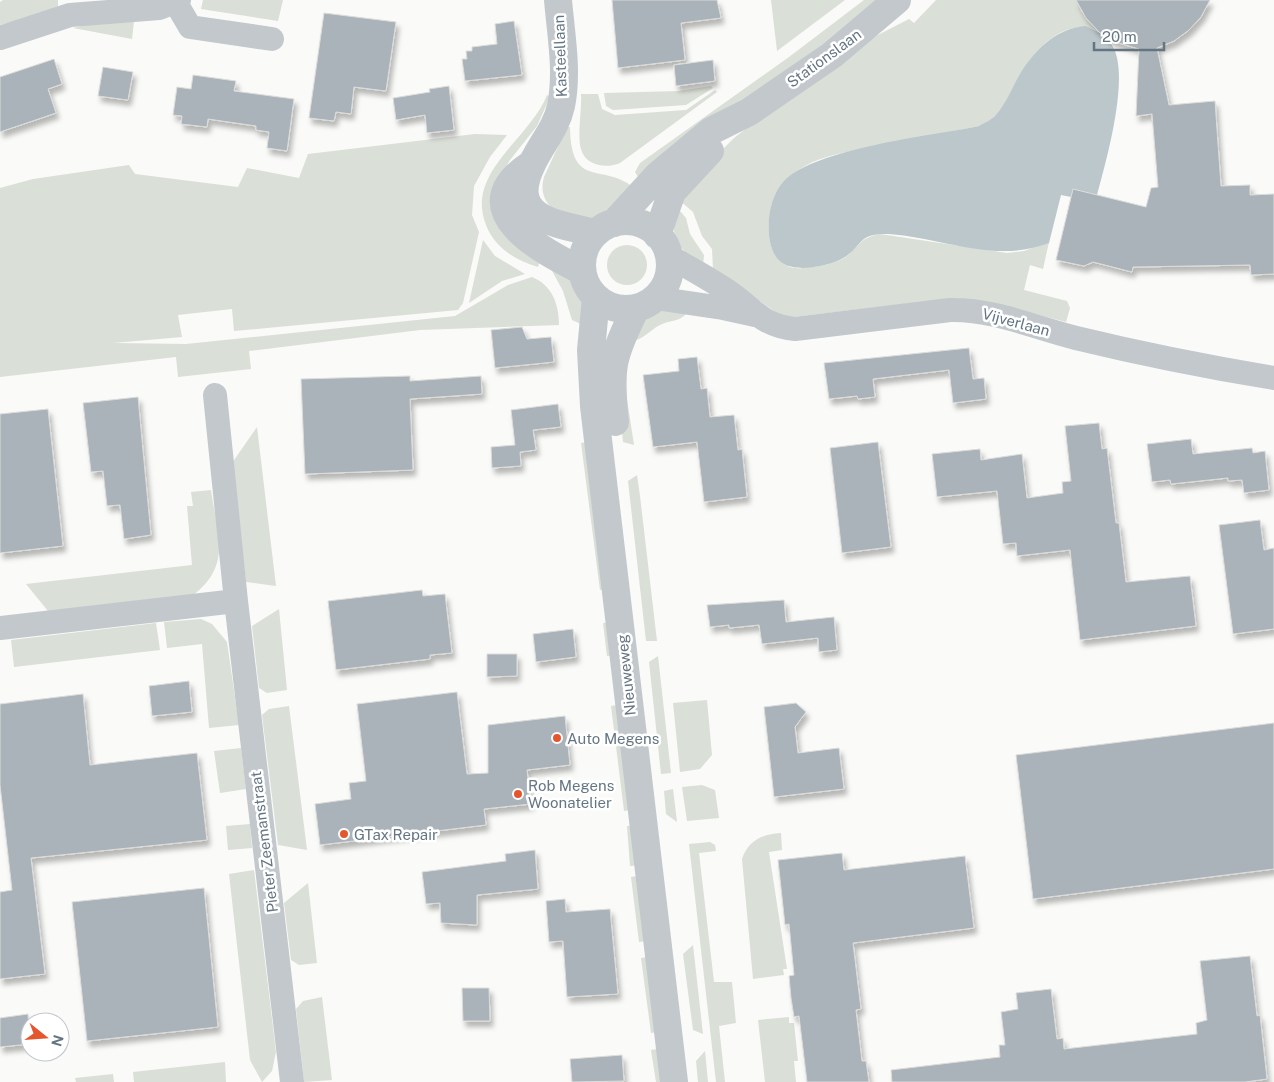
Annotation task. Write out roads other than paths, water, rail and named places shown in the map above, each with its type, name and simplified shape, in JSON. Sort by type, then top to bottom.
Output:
[{"type":"street","name":"Kasteellaan","points":[[558,0],[563,61],[561,105],[552,131],[531,164],[525,195],[530,209],[549,222],[605,228]]},
{"type":"street","name":"Stationslaan","points":[[605,228],[674,160],[711,131],[749,112],[832,55],[897,0]]},
{"type":"street","points":[[0,38],[70,15],[159,8],[178,2],[190,27],[272,39]]},
{"type":"street","name":"Stationslaan","points":[[663,245],[666,206],[680,181],[749,112]]},
{"type":"street","name":"Kasteellaan","points":[[531,164],[514,176],[507,186],[505,200],[509,217],[518,231],[530,242],[582,271]]},
{"type":"street","points":[[637,223],[663,245],[668,279],[646,303],[614,308],[596,298],[584,281],[582,257],[587,244],[605,228],[637,223]]},
{"type":"street","name":"Vijverlaan","points":[[663,245],[730,292],[756,316]]},
{"type":"street","name":"Nieuweweg","points":[[596,298],[591,350],[594,406],[674,1082]]},
{"type":"street","name":"Vijverlaan","points":[[646,303],[723,308],[756,316],[780,326],[795,328],[950,310],[975,311],[1074,337],[1194,365],[1274,378]]},
{"type":"street","name":"Nieuweweg","points":[[646,303],[614,356],[612,399],[692,1082]]},
{"type":"street","name":"Pieter Zeemanstraat","points":[[215,395],[236,602],[292,1082]]},
{"type":"street","points":[[0,628],[236,602]]},
{"type":"place","name":"Auto Megens","points":[[557,738]]},
{"type":"place","name":"Rob Megens Woonatelier","points":[[518,794]]},
{"type":"place","name":"GTax Repair","points":[[344,834]]}]
